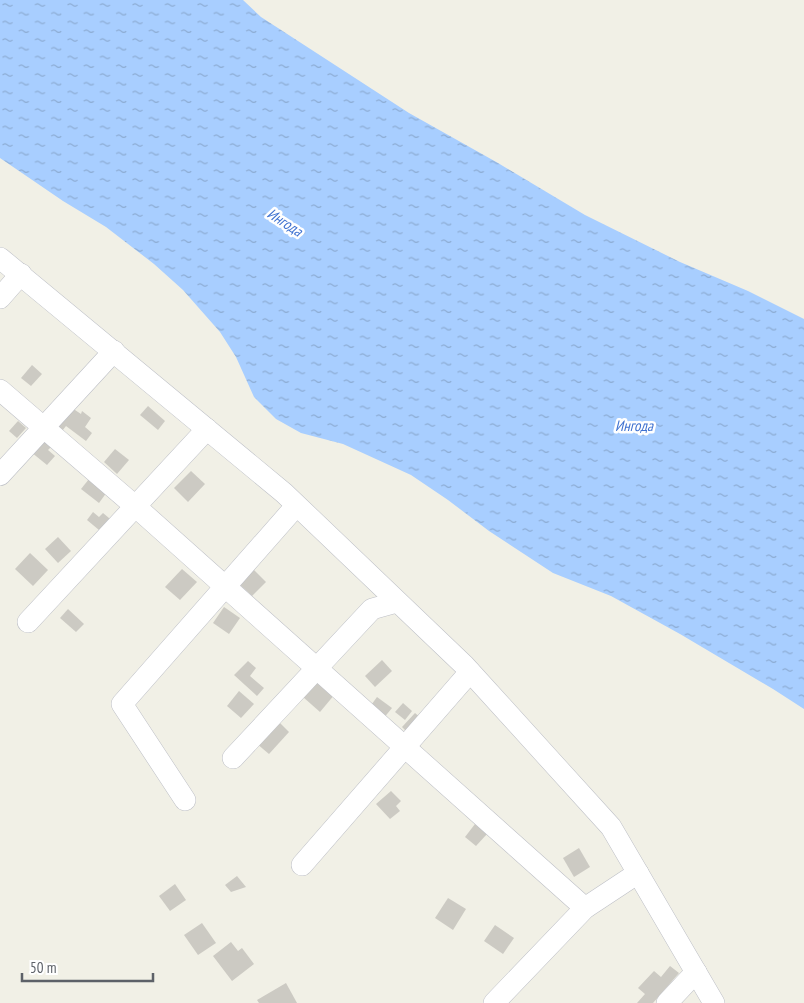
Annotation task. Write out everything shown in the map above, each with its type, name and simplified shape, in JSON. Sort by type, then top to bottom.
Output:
[{"type":"street","points":[[0,258],[284,493],[470,672],[611,828],[714,1003]]},
{"type":"street","points":[[0,298],[21,274]]},
{"type":"street","points":[[0,475],[114,351]]},
{"type":"street","points":[[0,390],[135,506],[585,908]]},
{"type":"street","points":[[28,622],[206,429]]},
{"type":"street","points":[[186,800],[122,704],[296,506]]},
{"type":"street","points":[[233,758],[372,609],[398,602]]},
{"type":"street","points":[[302,866],[470,672]]},
{"type":"street","points":[[494,1003],[585,908],[638,873]]},
{"type":"street","points":[[667,1003],[696,972]]},
{"type":"water","name":"Ингода","points":[[0,0],[243,0],[261,17],[409,113],[585,215],[680,262],[748,291],[804,319],[804,709],[680,634],[611,596],[553,573],[489,531],[411,475],[343,444],[301,433],[276,419],[254,397],[236,357],[220,332],[183,290],[154,264],[106,227],[63,201],[0,158]]},
{"type":"building","points":[[32,365],[42,374],[31,386],[21,378]]},
{"type":"building","points":[[148,406],[165,421],[158,430],[140,415]]},
{"type":"building","points":[[72,408],[81,414],[82,411],[91,418],[85,427],[92,433],[86,441],[66,426],[62,431],[58,428]]},
{"type":"building","points":[[18,421],[26,428],[17,438],[9,431]]},
{"type":"building","points":[[43,438],[52,446],[48,450],[55,456],[47,465],[31,452]]},
{"type":"building","points":[[115,449],[129,460],[117,474],[104,462]]},
{"type":"building","points":[[191,471],[205,484],[188,502],[174,488]]},
{"type":"building","points":[[89,479],[107,492],[99,503],[81,489]]},
{"type":"building","points":[[93,512],[99,517],[103,513],[115,523],[105,535],[87,520]]},
{"type":"building","points":[[58,537],[71,551],[58,563],[45,549]]},
{"type":"building","points":[[30,553],[48,570],[33,586],[15,569]]},
{"type":"building","points":[[250,566],[266,582],[252,596],[236,581]]},
{"type":"building","points":[[182,569],[197,582],[180,600],[165,587]]},
{"type":"building","points":[[224,607],[240,618],[229,634],[213,623]]},
{"type":"building","points":[[68,609],[84,624],[76,632],[60,618]]},
{"type":"building","points":[[382,660],[392,671],[375,687],[365,676]]},
{"type":"building","points":[[248,661],[256,668],[250,676],[264,688],[257,696],[234,675]]},
{"type":"building","points":[[318,680],[335,694],[320,712],[303,697]]},
{"type":"building","points":[[239,691],[254,704],[241,718],[227,706]]},
{"type":"building","points":[[377,697],[392,708],[383,719],[369,708]]},
{"type":"building","points":[[403,703],[412,711],[405,720],[395,712]]},
{"type":"building","points":[[415,713],[422,719],[409,734],[402,727]]},
{"type":"building","points":[[277,720],[289,732],[269,754],[256,743]]},
{"type":"building","points":[[391,791],[401,801],[396,806],[400,811],[390,819],[376,804]]},
{"type":"building","points":[[475,824],[487,834],[476,846],[465,837]]},
{"type":"building","points":[[579,848],[590,867],[574,877],[563,858]]},
{"type":"building","points":[[237,876],[246,887],[231,892],[225,885]]},
{"type":"building","points":[[175,884],[186,900],[170,911],[159,896]]},
{"type":"building","points":[[448,898],[466,909],[453,930],[435,918]]},
{"type":"building","points":[[202,923],[216,943],[198,955],[184,935]]},
{"type":"building","points":[[495,925],[514,938],[503,954],[484,941]]},
{"type":"building","points":[[231,942],[238,951],[242,948],[254,964],[232,981],[213,956]]},
{"type":"building","points":[[670,966],[679,973],[653,1003],[637,1003],[645,994],[638,988],[654,971],[661,977]]},
{"type":"building","points":[[286,983],[297,1003],[259,1003],[257,1000]]}]
